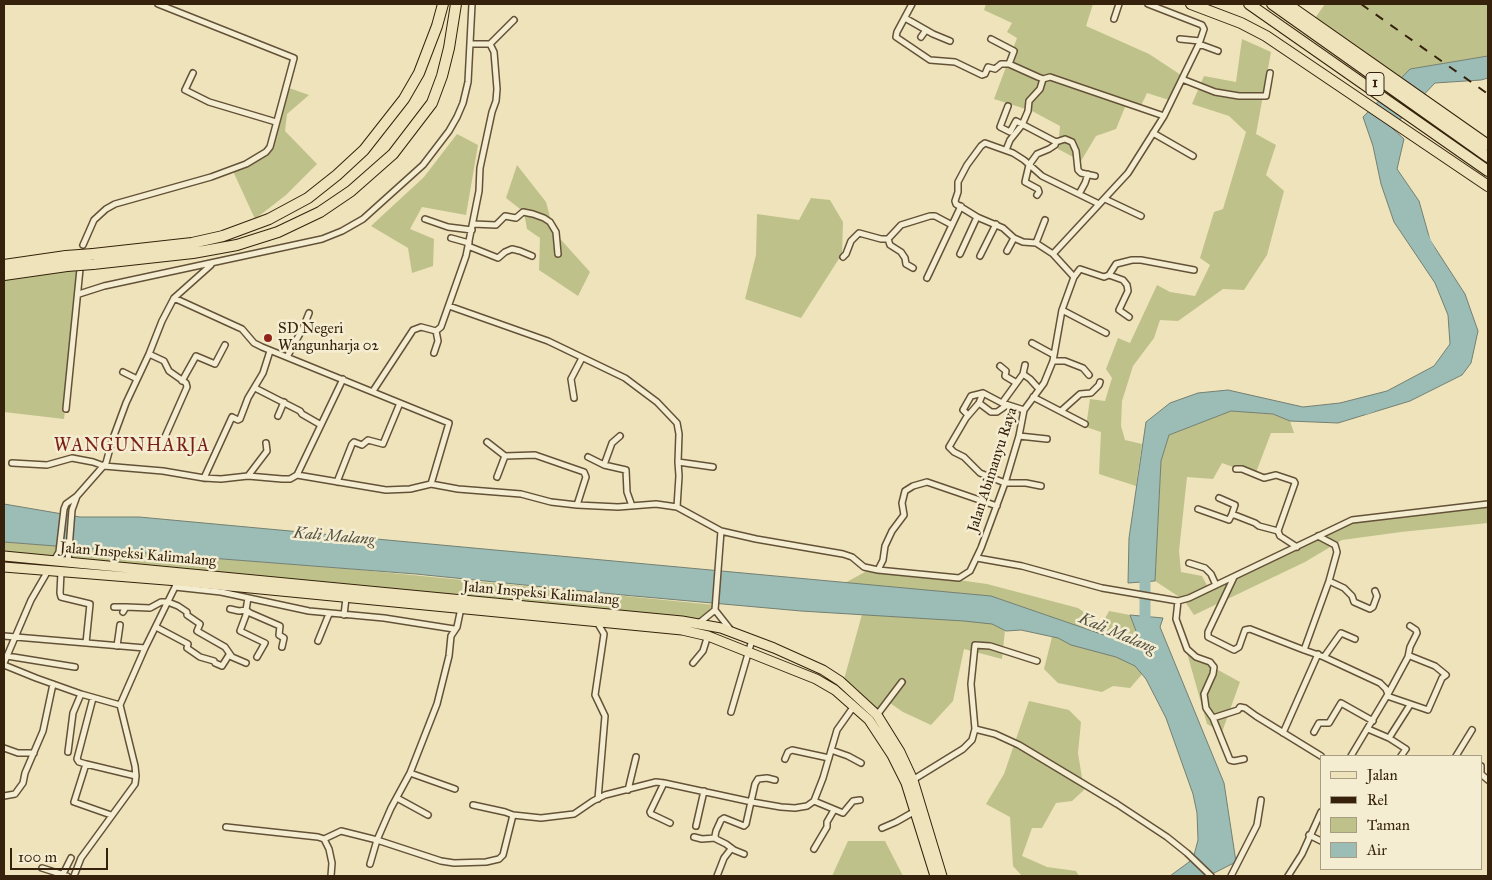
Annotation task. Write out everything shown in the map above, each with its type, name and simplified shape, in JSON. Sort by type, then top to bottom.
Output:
[{"type":"highway","points":[[93,259],[192,244],[223,236],[269,219],[308,198],[364,150],[404,99],[419,73],[437,26],[443,4]]},
{"type":"highway","points":[[4,265],[193,253],[238,244],[278,232],[320,212],[351,191],[393,154],[408,137],[432,103],[442,76],[449,48],[456,4]]},
{"type":"highway","points":[[1191,4],[1241,22],[1266,36],[1488,186]]},
{"type":"highway","name":"1","points":[[1249,4],[1488,171]]},
{"type":"highway","name":"1","points":[[1260,4],[1488,164]]},
{"type":"highway","name":"1","points":[[1272,4],[1488,157]]},
{"type":"highway","name":"1","points":[[1287,4],[1488,145]]},
{"type":"highway","points":[[4,275],[67,261]]},
{"type":"main road","name":"Jalan Inspeksi Kalimalang","points":[[4,556],[54,562],[69,559],[461,605],[580,616],[699,623],[731,632],[809,663],[840,681],[877,715],[900,752],[942,876]]},
{"type":"main road","name":"Jalan Inspeksi Kalimalang","points":[[4,567],[176,584],[461,605]]},
{"type":"main road","name":"Jalan Inspeksi Kalimalang","points":[[580,616],[597,622],[682,630],[708,636],[804,674],[835,690],[869,720],[909,782]]},
{"type":"main road","points":[[804,674],[809,663]]},
{"type":"main road","name":"Jalan Inspeksi Kalimalang","points":[[918,809],[935,876]]},
{"type":"street","points":[[83,245],[97,216],[115,204],[212,177],[246,164],[266,152],[270,147],[294,58],[158,4]]},
{"type":"street","points":[[79,294],[104,286],[322,239],[342,231],[363,219],[423,165],[444,138],[457,117],[463,103],[468,82],[472,4]]},
{"type":"street","points":[[912,4],[896,37],[930,60],[954,62],[982,76],[988,67],[995,69],[1001,64],[1009,64],[1043,78],[1050,77],[1164,116]]},
{"type":"street","points":[[1114,19],[1119,4]]},
{"type":"street","points":[[1053,254],[1128,174],[1164,116],[1204,29],[1202,25],[1148,4]]},
{"type":"street","points":[[905,18],[950,41]]},
{"type":"street","points":[[471,44],[490,44],[514,20]]},
{"type":"street","points":[[921,37],[926,30]]},
{"type":"street","points":[[991,39],[1014,50],[1009,64]]},
{"type":"street","points":[[1180,39],[1199,42],[1218,51]]},
{"type":"street","points":[[436,331],[441,327],[449,306],[472,230],[479,191],[480,168],[496,101],[494,52],[490,44]]},
{"type":"street","points":[[193,73],[185,90],[209,102],[276,122]]},
{"type":"street","points":[[1182,79],[1214,92],[1239,96],[1266,96],[1270,73]]},
{"type":"street","points":[[1006,150],[1010,140],[1022,125],[1028,111],[1029,101],[1040,90],[1043,78]]},
{"type":"street","points":[[1008,106],[1000,127],[1010,132],[1016,121],[1056,142]]},
{"type":"street","points":[[1152,133],[1193,156]]},
{"type":"street","points":[[1037,195],[1038,189],[1025,182],[1029,165],[1037,154],[1056,145],[1056,142],[1065,139],[1072,142],[1076,151],[1078,170],[1081,173],[1095,176]]},
{"type":"street","points":[[1100,204],[1045,178],[1024,160],[1006,150],[986,143],[981,146],[967,165],[958,182],[958,192],[955,201],[977,217],[1003,228],[1014,238],[1023,242],[1036,243],[1053,254],[1074,277],[1080,270],[1104,277],[1109,275],[1123,280],[1127,285],[1128,291],[1119,310],[1129,317]]},
{"type":"street","points":[[1079,194],[1088,174]]},
{"type":"street","points":[[1105,199],[1141,216]]},
{"type":"street","points":[[927,278],[961,206]]},
{"type":"street","points":[[473,224],[496,226],[505,216],[516,218],[523,212],[533,214],[544,218],[553,227],[556,232],[558,254]]},
{"type":"street","points":[[843,257],[851,241],[859,233],[888,239],[901,225],[925,217],[935,216],[952,225]]},
{"type":"street","points":[[960,254],[977,217]]},
{"type":"street","points":[[425,219],[454,228],[472,230]]},
{"type":"street","points":[[1036,243],[1045,220]]},
{"type":"street","points":[[980,256],[996,224]]},
{"type":"street","points":[[451,238],[469,244],[497,258],[512,249],[532,256]]},
{"type":"street","points":[[1007,251],[1014,238]]},
{"type":"street","points":[[888,239],[890,245],[901,252],[906,264],[913,268]]},
{"type":"street","points":[[1109,275],[1116,264],[1132,260],[1194,270]]},
{"type":"street","points":[[120,705],[80,694],[4,664],[31,600],[59,552],[64,508],[78,496],[104,466],[119,420],[174,298],[213,263]]},
{"type":"street","points":[[187,268],[194,279]]},
{"type":"street","points":[[66,409],[80,269]]},
{"type":"street","name":"Jalan Abimanyu Raya","points":[[677,506],[721,531],[843,554],[852,557],[864,566],[878,570],[959,578],[970,572],[1005,483],[1019,436],[1024,410],[1048,376],[1054,358],[1062,310],[1074,277]]},
{"type":"street","points":[[174,298],[242,329],[254,343],[449,423],[431,484]]},
{"type":"street","points":[[297,475],[396,490],[419,488],[431,484],[458,489],[521,494],[551,502],[577,505],[618,507],[656,504],[677,506],[679,434],[677,423],[657,402],[625,378],[582,358],[525,332],[449,306]]},
{"type":"street","points":[[1062,310],[1106,333]]},
{"type":"street","points":[[287,357],[309,313]]},
{"type":"street","points":[[372,392],[413,330],[421,327],[436,331]]},
{"type":"street","points":[[434,353],[438,341],[436,331]]},
{"type":"street","points":[[1032,343],[1054,358],[1083,368],[1088,376]]},
{"type":"street","points":[[182,381],[196,356],[214,364],[225,345]]},
{"type":"street","points":[[204,478],[232,417],[239,420],[248,398],[263,373],[270,350]]},
{"type":"street","points":[[149,354],[164,361],[169,371],[187,387],[160,448]]},
{"type":"street","points":[[574,398],[571,379],[582,358]]},
{"type":"street","points":[[979,403],[991,412],[997,412],[1023,374],[1026,365]]},
{"type":"street","points":[[1000,366],[1006,371],[1005,376],[1016,382]]},
{"type":"street","points":[[123,372],[137,379]]},
{"type":"street","points":[[1023,374],[1039,389]]},
{"type":"street","points":[[12,463],[46,465],[72,458],[104,466],[163,471],[204,478],[221,479],[248,476],[290,479],[297,475],[343,379]]},
{"type":"street","points":[[1061,411],[1080,394],[1091,393],[1096,390],[1100,382]]},
{"type":"street","points":[[255,388],[300,410],[302,414],[321,425]]},
{"type":"street","points":[[983,393],[979,403],[968,415],[949,447],[964,457],[980,473],[1005,483],[1041,486]]},
{"type":"street","points":[[968,415],[963,410],[971,396],[983,393],[1004,404],[1024,410]]},
{"type":"street","points":[[1032,397],[1085,424]]},
{"type":"street","points":[[278,416],[284,402]]},
{"type":"street","points":[[337,482],[354,442],[363,444],[368,440],[383,444],[400,403]]},
{"type":"street","points":[[604,464],[612,443],[620,436]]},
{"type":"street","points":[[1019,436],[1047,438]]},
{"type":"street","points":[[487,442],[505,456],[535,456],[584,472],[586,477],[577,505]]},
{"type":"street","points":[[248,476],[267,452],[266,443]]},
{"type":"street","points":[[497,478],[505,456]]},
{"type":"street","points":[[588,457],[626,470],[627,492],[632,506]]},
{"type":"street","points":[[678,462],[713,467]]},
{"type":"street","points":[[1236,469],[1242,469],[1264,478],[1276,475],[1295,482],[1278,532]]},
{"type":"street","points":[[878,570],[892,531],[904,515],[902,503],[906,491],[913,486],[927,482],[997,506]]},
{"type":"street","points":[[69,559],[72,510],[78,496]]},
{"type":"street","points":[[1198,509],[1230,520],[1235,505],[1219,498]]},
{"type":"street","points":[[976,558],[1022,566],[1102,588],[1175,601],[1216,585],[1357,519],[1488,504]]},
{"type":"street","points":[[1232,514],[1278,532],[1280,536],[1297,547]]},
{"type":"street","points":[[721,531],[715,607],[731,632]]},
{"type":"street","points":[[1304,650],[1329,581],[1337,549],[1331,542],[1318,536]]},
{"type":"street","points":[[1189,563],[1205,568],[1216,585]]},
{"type":"street","points":[[61,572],[60,596],[69,600],[90,604],[86,643]]},
{"type":"street","points":[[1235,576],[1208,632],[1208,637],[1234,650],[1238,647],[1244,630],[1250,628],[1318,654],[1380,683],[1386,689],[1388,695],[1410,705],[1428,710],[1442,678],[1446,675],[1435,666],[1414,656],[1408,657]]},
{"type":"street","points":[[1329,581],[1344,588],[1352,596],[1354,602],[1370,609],[1378,596],[1375,591]]},
{"type":"street","points":[[74,876],[81,858],[133,787],[136,776],[131,744],[120,705],[176,584],[273,603],[293,609],[410,622],[454,630]]},
{"type":"street","points":[[273,603],[275,591]]},
{"type":"street","points":[[248,598],[240,631],[265,643],[258,658]]},
{"type":"street","points":[[344,615],[346,598]]},
{"type":"street","points":[[1175,601],[1176,618],[1188,649],[1196,657],[1210,662],[1214,667],[1214,674],[1204,698],[1206,708],[1213,718],[1230,760],[1244,759]]},
{"type":"street","points":[[114,607],[124,610],[150,608],[161,602],[168,602],[178,606],[200,624],[198,631],[225,647],[229,655],[246,663]]},
{"type":"street","points":[[370,864],[377,840],[391,808],[410,773],[437,704],[449,656],[451,636],[457,627],[461,605]]},
{"type":"street","points":[[699,623],[715,607]]},
{"type":"street","points":[[230,609],[246,610],[280,626],[279,635],[284,638],[282,647]]},
{"type":"street","points":[[318,641],[330,614]]},
{"type":"street","points":[[597,622],[604,634],[595,694],[605,716],[598,798]]},
{"type":"street","points":[[117,646],[120,625]]},
{"type":"street","points":[[693,663],[702,651],[708,636],[709,625]]},
{"type":"street","points":[[1352,755],[1388,695],[1408,657],[1410,647],[1418,633],[1410,626]]},
{"type":"street","points":[[156,627],[188,644],[187,648],[200,657],[214,661],[222,666],[229,655]]},
{"type":"street","points":[[1324,657],[1341,633],[1355,639]]},
{"type":"street","points":[[4,636],[145,648]]},
{"type":"street","points":[[731,712],[752,640]]},
{"type":"street","points":[[909,782],[968,746],[972,740],[975,729],[971,684],[975,645],[990,646],[1037,661]]},
{"type":"street","points":[[1283,733],[1318,654]]},
{"type":"street","points":[[7,656],[75,667]]},
{"type":"street","points":[[877,715],[902,682]]},
{"type":"street","points":[[4,796],[15,794],[19,790],[47,717],[53,684]]},
{"type":"street","points":[[68,752],[73,713],[80,694]]},
{"type":"street","points":[[94,698],[77,759],[79,762],[136,776]]},
{"type":"street","points":[[473,805],[513,815],[541,818],[574,814],[598,798],[656,782],[752,802],[795,808],[807,806],[814,801],[837,730],[860,698]]},
{"type":"street","points":[[1314,732],[1319,723],[1329,723],[1340,703],[1373,721]]},
{"type":"street","points":[[1389,738],[1410,705]]},
{"type":"street","points":[[1213,718],[1245,708],[1320,755]]},
{"type":"street","points":[[975,729],[995,734],[1019,745],[1117,804],[1187,853],[1211,876]]},
{"type":"street","points":[[1368,729],[1389,738],[1406,749],[1402,755]]},
{"type":"street","points":[[1459,755],[1472,730]]},
{"type":"street","points":[[4,748],[18,752],[34,753]]},
{"type":"street","points":[[785,759],[788,752],[792,750],[829,758]]},
{"type":"street","points":[[831,750],[861,763]]},
{"type":"street","points":[[628,790],[636,757]]},
{"type":"street","points":[[86,764],[74,802],[111,815]]},
{"type":"street","points":[[410,773],[455,789]]},
{"type":"street","points":[[715,838],[722,818],[744,826],[746,824],[755,784],[758,779],[767,778],[775,780]]},
{"type":"street","points":[[664,783],[650,812],[670,823]]},
{"type":"street","points":[[696,826],[704,791]]},
{"type":"street","points":[[397,798],[428,815]]},
{"type":"street","points":[[814,801],[843,813],[853,800],[860,800]]},
{"type":"street","points":[[1231,876],[1257,825],[1261,800]]},
{"type":"street","points":[[882,828],[918,809]]},
{"type":"street","points":[[814,849],[827,827],[827,822],[834,810]]},
{"type":"street","points":[[1288,876],[1302,854],[1320,814]]},
{"type":"street","points":[[324,839],[341,831],[377,840],[441,861],[454,863],[493,861],[503,854],[513,815]]},
{"type":"street","points":[[226,827],[318,836],[324,839],[329,849],[332,863],[331,876]]},
{"type":"street","points":[[1309,835],[1320,840]]},
{"type":"street","points":[[694,837],[702,839],[715,838],[731,849],[744,854]]},
{"type":"street","points":[[717,876],[724,858],[731,849]]},
{"type":"street","points":[[42,868],[65,875],[71,858]]},
{"type":"green space","points":[[986,4],[1093,4],[1086,26],[1149,54],[1181,75],[1169,100],[1147,93],[1140,108],[1125,107],[1116,129],[1096,136],[1081,161],[1058,149],[1060,126],[1032,111],[994,99],[1017,38],[1007,32],[1012,23],[984,10]]},
{"type":"green space","points":[[1325,4],[1488,4],[1488,56],[1410,69],[1398,81],[1313,21]]},
{"type":"green space","points":[[1242,39],[1271,52],[1256,134],[1276,145],[1266,175],[1284,191],[1267,255],[1244,290],[1223,289],[1178,321],[1160,320],[1154,338],[1133,366],[1122,401],[1121,426],[1125,440],[1142,444],[1136,486],[1099,474],[1101,432],[1086,427],[1090,399],[1105,401],[1112,378],[1106,369],[1118,338],[1130,343],[1157,285],[1170,292],[1195,296],[1210,265],[1200,258],[1214,212],[1223,209],[1246,132],[1229,116],[1192,104],[1204,76],[1236,82]]},
{"type":"green space","points":[[289,88],[309,95],[287,114],[285,131],[317,164],[286,195],[255,219],[232,169],[266,152]]},
{"type":"green space","points":[[457,134],[478,145],[466,215],[422,207],[410,229],[434,239],[433,266],[412,273],[408,248],[371,226],[424,177]]},
{"type":"green space","points":[[517,165],[546,202],[554,232],[590,272],[578,296],[539,270],[540,238],[527,229],[524,212],[506,198]]},
{"type":"green space","points":[[811,198],[830,200],[843,222],[842,254],[801,318],[745,299],[756,255],[757,214],[799,220]]},
{"type":"green space","points":[[81,265],[64,419],[4,412],[4,275]]},
{"type":"green space","points":[[1231,411],[1273,414],[1290,421],[1294,433],[1271,433],[1255,475],[1222,463],[1213,479],[1187,477],[1179,551],[1181,572],[1202,576],[1209,589],[1264,566],[1292,550],[1327,536],[1343,524],[1355,519],[1488,505],[1488,523],[1342,540],[1305,562],[1194,615],[1184,600],[1155,581],[1161,461],[1169,435]]},
{"type":"green space","points":[[4,542],[351,569],[715,605],[714,610],[699,623],[4,556]]},
{"type":"green space","points":[[872,568],[987,584],[1078,608],[1102,624],[1109,611],[1130,615],[1136,631],[1133,645],[991,596],[845,583]]},
{"type":"green space","points":[[866,600],[1006,620],[1002,659],[964,649],[953,701],[931,725],[903,712],[884,699],[874,715],[843,683]]},
{"type":"green space","points":[[1055,625],[1152,663],[1130,688],[1113,686],[1102,692],[1058,683],[1044,669]]},
{"type":"green space","points":[[1187,653],[1240,682],[1222,732],[1207,724]]},
{"type":"green space","points":[[1029,701],[1069,710],[1081,722],[1078,753],[1084,790],[1072,801],[1056,803],[1042,828],[1032,828],[1022,856],[1047,867],[1076,871],[1079,876],[1022,876],[1013,866],[1010,817],[986,804],[1004,774]]},
{"type":"green space","points":[[848,841],[885,841],[903,876],[832,876]]},
{"type":"water","points":[[1488,56],[1488,78],[1435,83],[1392,128],[1404,139],[1397,169],[1419,201],[1430,240],[1465,294],[1478,331],[1471,363],[1462,375],[1410,401],[1338,423],[1290,421],[1273,414],[1231,411],[1169,435],[1161,461],[1155,581],[1128,583],[1129,538],[1146,422],[1170,403],[1198,393],[1228,390],[1303,407],[1340,403],[1387,391],[1434,366],[1450,344],[1448,315],[1435,283],[1394,222],[1381,184],[1373,146],[1363,117],[1410,69]]},
{"type":"water","points":[[4,504],[80,517],[139,517],[991,596],[1133,645],[1136,631],[1130,615],[1163,618],[1160,627],[1224,783],[1236,862],[1208,876],[1170,876],[1193,859],[1198,840],[1197,813],[1193,794],[1166,718],[1146,679],[1135,666],[1116,657],[1071,645],[1058,638],[1021,630],[1006,631],[992,624],[964,621],[801,611],[416,574],[4,542]]},
{"type":"waterway","points":[[1422,235],[1462,314],[1465,327]]},
{"type":"waterway","points":[[1366,409],[1404,393]]},
{"type":"waterway","points":[[1190,408],[1201,402],[1245,402]]},
{"type":"waterway","name":"Kali Malang","points":[[90,532],[184,540]]},
{"type":"waterway","name":"Kali Malang","points":[[215,543],[443,563]]},
{"type":"waterway","points":[[1145,568],[1145,630]]},
{"type":"waterway","name":"Kali Malang","points":[[666,582],[708,586]]},
{"type":"waterway","name":"Kali Malang","points":[[730,588],[853,599]]},
{"type":"waterway","name":"Kali Malang","points":[[1118,650],[1152,663],[1158,674]]},
{"type":"waterway","name":"Kali Malang","points":[[1208,861],[1220,851],[1209,804]]},
{"type":"railway","points":[[1361,4],[1488,94]]},
{"type":"place","name":"SD Negeri Wangunharja 02","points":[[268,338]]},
{"type":"district","name":"WANGUNHARJA","points":[[132,447]]}]
